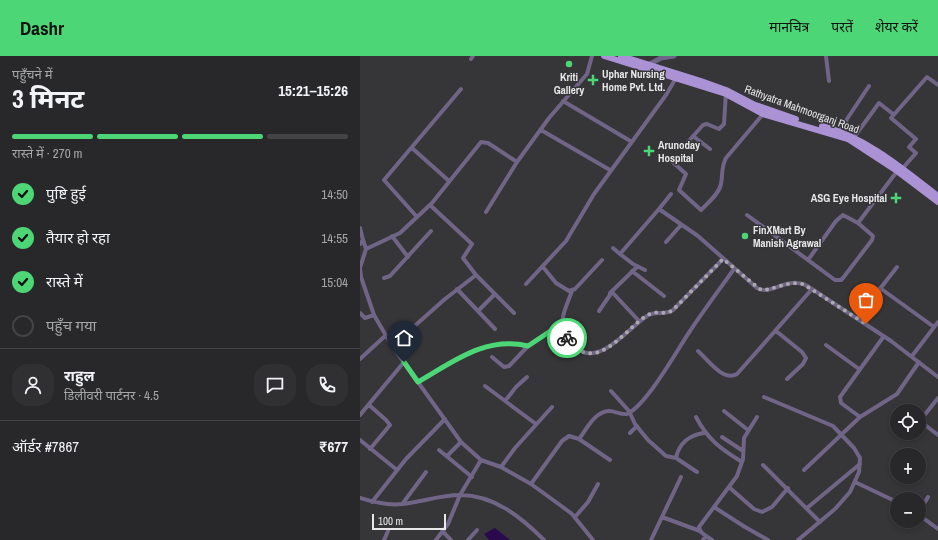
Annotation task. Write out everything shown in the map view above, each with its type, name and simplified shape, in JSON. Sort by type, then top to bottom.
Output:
[{"type":"main road","name":"Rathyatra Mahmoorganj Road","points":[[604,56],[646,66],[726,92],[765,111],[864,142],[937,194]]},
{"type":"main road","points":[[621,56],[637,58],[646,66]]},
{"type":"main road","name":"Rathyatra Mahmoorganj Road","points":[[765,111],[839,131],[853,139]]},
{"type":"main road","name":"Rathyatra Mahmoorganj Road","points":[[900,169],[938,202]]},
{"type":"street","points":[[486,212],[517,162],[540,130],[563,101],[576,89],[587,74],[592,56]]},
{"type":"street","points":[[646,66],[661,58],[674,56]]},
{"type":"street","points":[[826,56],[829,81]]},
{"type":"street","points":[[526,284],[566,241],[610,170],[666,95],[676,76]]},
{"type":"street","points":[[858,223],[900,169],[916,153],[909,147],[916,139],[891,118],[893,114],[927,77],[938,85]]},
{"type":"street","points":[[839,131],[869,86]]},
{"type":"street","points":[[417,217],[384,180],[461,88]]},
{"type":"street","points":[[687,143],[703,125],[707,124],[719,129],[722,128],[724,124],[726,92]]},
{"type":"street","points":[[563,101],[632,142]]},
{"type":"street","points":[[853,139],[879,103],[893,114]]},
{"type":"street","points":[[667,157],[686,174],[679,190],[702,210],[721,184],[722,165],[726,158],[765,111]]},
{"type":"street","points":[[540,130],[610,170]]},
{"type":"street","points":[[693,136],[710,149]]},
{"type":"street","points":[[517,162],[484,141],[481,142],[430,205],[400,233],[366,249],[360,268],[361,277],[374,315],[392,346],[462,442],[481,460],[501,467],[531,484],[575,517],[594,540]]},
{"type":"street","points":[[412,148],[449,181]]},
{"type":"street","points":[[620,254],[671,194]]},
{"type":"street","points":[[430,205],[472,244],[463,258],[476,275],[514,313]]},
{"type":"street","points":[[659,209],[698,236],[734,269],[761,290],[797,282],[812,289],[858,317],[938,377]]},
{"type":"street","points":[[747,215],[832,279],[841,280],[873,237],[872,234],[846,215],[841,216],[808,260]]},
{"type":"street","points":[[666,242],[681,224]]},
{"type":"street","points":[[360,228],[361,242],[366,249]]},
{"type":"street","points":[[384,278],[390,276],[431,231]]},
{"type":"street","points":[[392,236],[408,257]]},
{"type":"street","points":[[613,248],[637,267],[645,270]]},
{"type":"street","points":[[602,260],[572,291],[566,304],[561,324],[561,332],[583,352],[598,353],[607,348],[639,321],[653,312],[665,314],[673,310],[723,259]]},
{"type":"street","points":[[543,267],[556,284],[566,290],[572,291]]},
{"type":"street","points":[[601,302],[637,267]]},
{"type":"street","points":[[858,317],[897,267]]},
{"type":"street","points":[[579,439],[591,423],[602,414],[609,411],[624,414],[630,413],[659,379],[693,326],[734,269]]},
{"type":"street","points":[[632,271],[664,296]]},
{"type":"street","points":[[392,346],[457,289],[476,275]]},
{"type":"street","points":[[880,288],[934,327]]},
{"type":"street","points":[[457,289],[495,329]]},
{"type":"street","points":[[698,351],[723,374],[733,376],[745,367],[812,289]]},
{"type":"street","points":[[612,292],[639,321]]},
{"type":"street","points":[[598,311],[612,292]]},
{"type":"street","points":[[478,311],[495,294]]},
{"type":"street","points":[[360,313],[366,318],[374,315]]},
{"type":"street","points":[[912,356],[938,322]]},
{"type":"street","points":[[492,358],[504,367],[509,366],[528,346],[561,324]]},
{"type":"street","points":[[776,330],[802,352],[806,358],[787,379]]},
{"type":"street","points":[[361,356],[386,336]]},
{"type":"street","points":[[860,417],[841,403],[839,399],[843,390],[884,336]]},
{"type":"street","points":[[418,382],[462,355],[486,346],[515,343],[528,346]]},
{"type":"street","points":[[826,346],[859,369]]},
{"type":"street","points":[[360,415],[404,362]]},
{"type":"street","points":[[804,470],[860,417],[897,394],[919,362]]},
{"type":"street","points":[[505,401],[516,387],[527,378]]},
{"type":"street","points":[[485,386],[536,424]]},
{"type":"street","points":[[611,391],[630,413],[637,426],[648,440],[666,456],[676,458],[697,472]]},
{"type":"street","points":[[764,397],[833,426],[854,448],[861,463],[855,482],[842,501],[798,540]]},
{"type":"street","points":[[926,413],[938,398]]},
{"type":"street","points":[[369,405],[390,425],[370,448]]},
{"type":"street","points":[[501,467],[508,456],[552,407]]},
{"type":"street","points":[[724,411],[748,430]]},
{"type":"street","points":[[696,417],[704,433],[724,451],[742,462]]},
{"type":"street","points":[[712,540],[705,538],[701,532],[701,524],[730,488],[742,462],[744,438],[757,417]]},
{"type":"street","points":[[372,502],[397,470],[445,419]]},
{"type":"street","points":[[630,433],[637,426]]},
{"type":"street","points":[[926,426],[938,435]]},
{"type":"street","points":[[676,458],[677,451],[684,442],[693,435],[704,433]]},
{"type":"street","points":[[531,484],[565,438],[572,436],[579,439],[610,460]]},
{"type":"street","points":[[722,437],[743,451]]},
{"type":"street","points":[[360,440],[397,470]]},
{"type":"street","points":[[447,456],[462,442]]},
{"type":"street","points":[[439,450],[472,477]]},
{"type":"street","points":[[436,540],[443,532],[460,495],[481,460]]},
{"type":"street","points":[[807,508],[861,463]]},
{"type":"street","points":[[763,465],[788,488],[820,522]]},
{"type":"street","points":[[401,505],[405,502],[426,472]]},
{"type":"street","points":[[651,540],[681,477]]},
{"type":"street","points":[[855,482],[890,499]]},
{"type":"street","points":[[575,517],[588,502],[598,484]]},
{"type":"street","points":[[730,488],[754,509],[762,512],[772,506],[788,488]]},
{"type":"street","points":[[360,498],[372,502],[401,505],[460,495],[471,496],[505,507],[530,526],[543,540]]},
{"type":"street","points":[[714,507],[768,540]]},
{"type":"street","points":[[662,517],[701,532]]},
{"type":"street","points":[[926,521],[938,530]]},
{"type":"street","points":[[468,540],[477,530]]},
{"type":"street","points":[[384,540],[388,531]]},
{"type":"street","points":[[443,532],[451,540]]},
{"type":"shaded area","points":[[495,528],[510,540],[489,540],[484,534]]},
{"type":"way so far","points":[[567,338],[583,352],[598,353],[607,348],[643,318],[653,312],[665,314],[673,310],[723,259],[761,290],[797,282],[812,289],[858,317],[866,324]]},
{"type":"place","name":"Kriti Gallery","points":[[569,64]]},
{"type":"place","name":"Uphar Nursing Home Pvt. Ltd.","points":[[593,80]]},
{"type":"place","name":"Arunoday Hospital","points":[[649,151]]},
{"type":"place","name":"ASG Eye Hospital","points":[[896,198]]},
{"type":"place","name":"FinXMart By Manish Agrawal","points":[[745,236]]},
{"type":"route","points":[[404,362],[418,382],[448,365],[462,355],[486,346],[515,343],[528,346],[561,324],[561,332],[567,338]]}]
